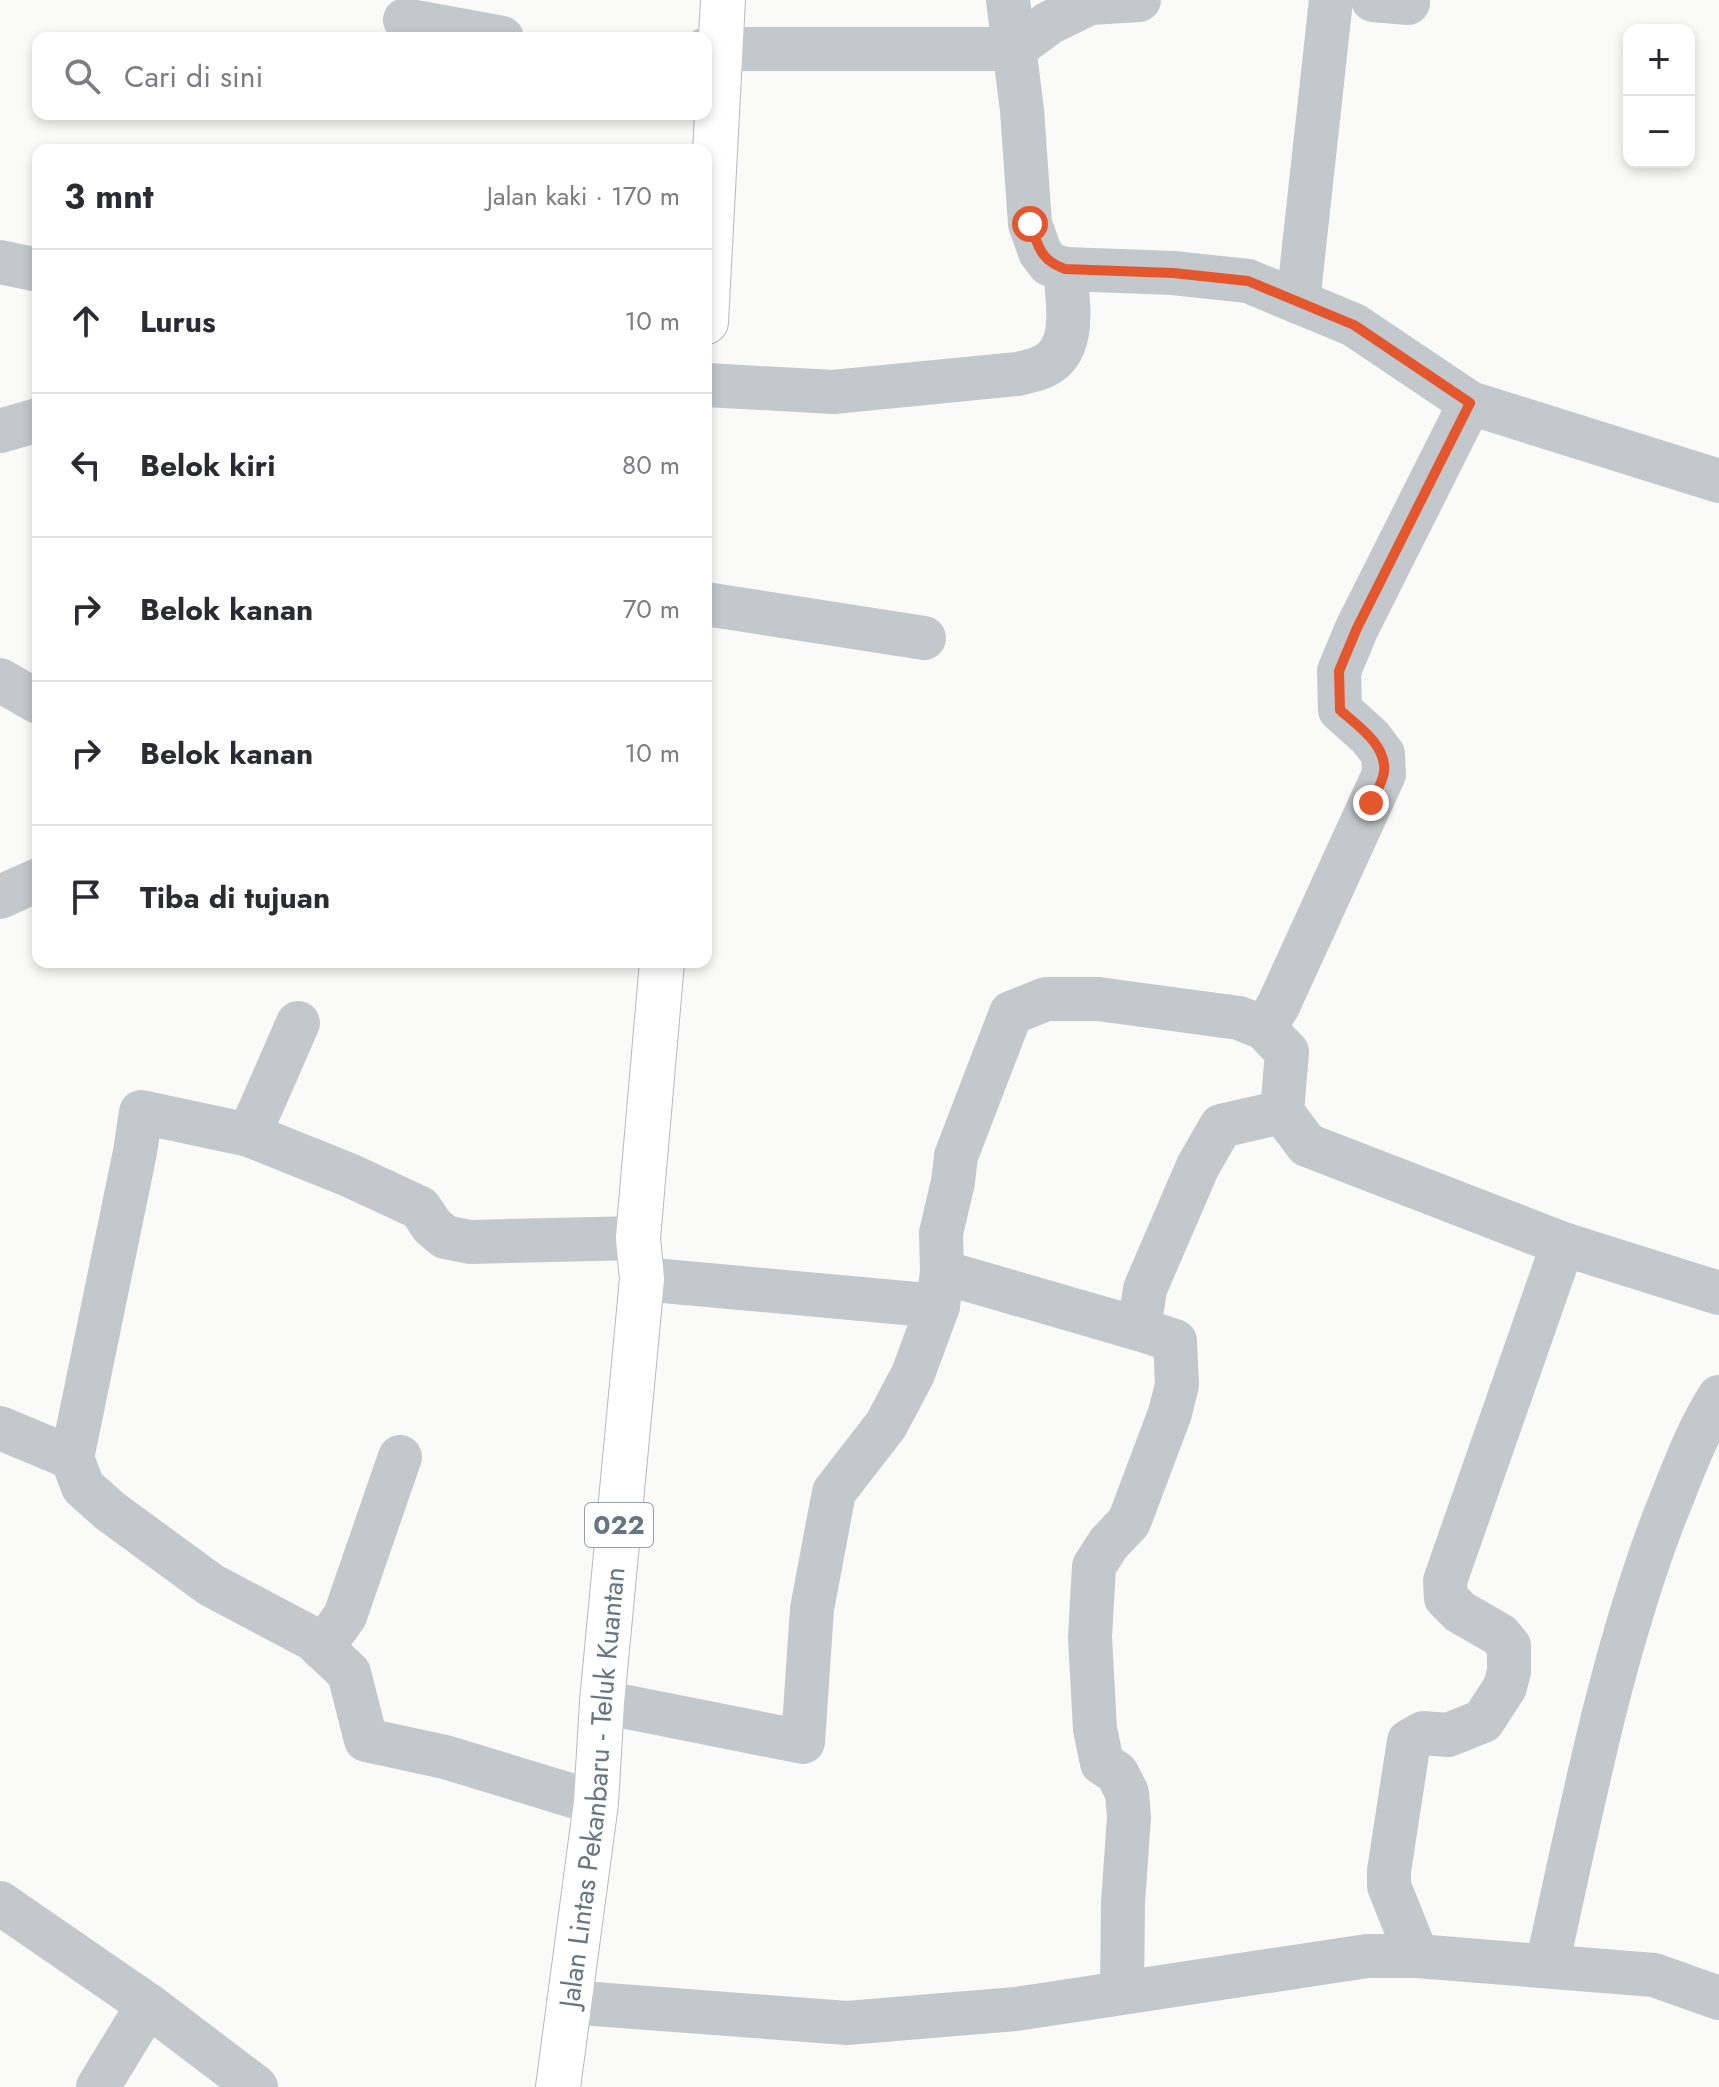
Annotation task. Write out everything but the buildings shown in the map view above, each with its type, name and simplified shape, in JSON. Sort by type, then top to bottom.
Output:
[{"type":"highway","points":[[712,92],[713,49],[723,0]]},
{"type":"highway","points":[[711,120],[711,144]]},
{"type":"highway","name":"Jalan Lintas Pekanbaru - Teluk Kuantan","points":[[558,2087],[596,1803],[662,968]]},
{"type":"street","points":[[1008,0],[1030,224],[1040,252],[1049,264],[1065,269],[1173,273],[1248,281],[1354,325],[1470,403],[1719,481]]},
{"type":"street","points":[[713,49],[1014,49],[1049,23],[1090,3],[1139,0]]},
{"type":"street","points":[[1298,302],[1331,0]]},
{"type":"street","points":[[405,20],[470,32]]},
{"type":"street","points":[[0,262],[32,269]]},
{"type":"street","points":[[712,385],[833,392],[1018,374],[1045,366],[1063,348],[1069,327],[1065,269]]},
{"type":"street","points":[[1264,1028],[1278,1006],[1384,774],[1383,754],[1370,737],[1340,710],[1339,671],[1357,628],[1470,403]]},
{"type":"street","points":[[0,431],[32,422]]},
{"type":"street","points":[[712,605],[924,638]]},
{"type":"street","points":[[0,680],[32,699]]},
{"type":"street","points":[[0,897],[32,883]]},
{"type":"street","points":[[602,1702],[803,1742],[812,1609],[834,1492],[886,1425],[913,1374],[940,1289],[941,1233],[956,1156],[1011,1013],[1046,999],[1098,999],[1239,1018],[1264,1028],[1287,1052],[1282,1112],[1307,1145],[1563,1244],[1719,1293]]},
{"type":"street","points":[[249,1135],[298,1023]]},
{"type":"street","points":[[596,1803],[445,1757],[366,1740],[349,1673],[313,1639],[211,1585],[110,1511],[83,1487],[72,1458],[141,1112],[249,1135],[349,1175],[420,1208],[432,1226],[445,1237],[940,1289],[1139,1329],[1175,1341],[1177,1385],[1170,1413],[1129,1522],[1109,1543],[1094,1566],[1090,1637],[1095,1729],[1102,1763],[1117,1773],[1127,1793],[1129,1817],[1123,1903],[1122,1992]]},
{"type":"street","points":[[1139,1329],[1145,1289],[1213,1137],[1221,1126],[1282,1112]]},
{"type":"street","points":[[1417,1956],[1389,1886],[1409,1741],[1423,1733],[1448,1735],[1483,1721],[1505,1687],[1509,1671],[1509,1646],[1500,1635],[1460,1612],[1446,1598],[1445,1581],[1563,1244]]},
{"type":"street","points":[[1547,1965],[1608,1698],[1647,1563],[1698,1431],[1719,1397]]},
{"type":"street","points":[[0,1428],[72,1458]]},
{"type":"street","points":[[322,1648],[345,1616],[400,1457]]},
{"type":"street","points":[[0,1903],[148,2005],[256,2087]]},
{"type":"street","points":[[568,2002],[847,2023],[1016,2009],[1367,1956],[1417,1956],[1654,1975],[1719,1998]]},
{"type":"street","points":[[98,2087],[148,2005]]},
{"type":"route","points":[[1030,224],[1040,252],[1049,264],[1065,269],[1173,273],[1248,281],[1354,325],[1470,403],[1357,628],[1339,671],[1340,710],[1370,737],[1383,754],[1384,774],[1371,803]]}]
